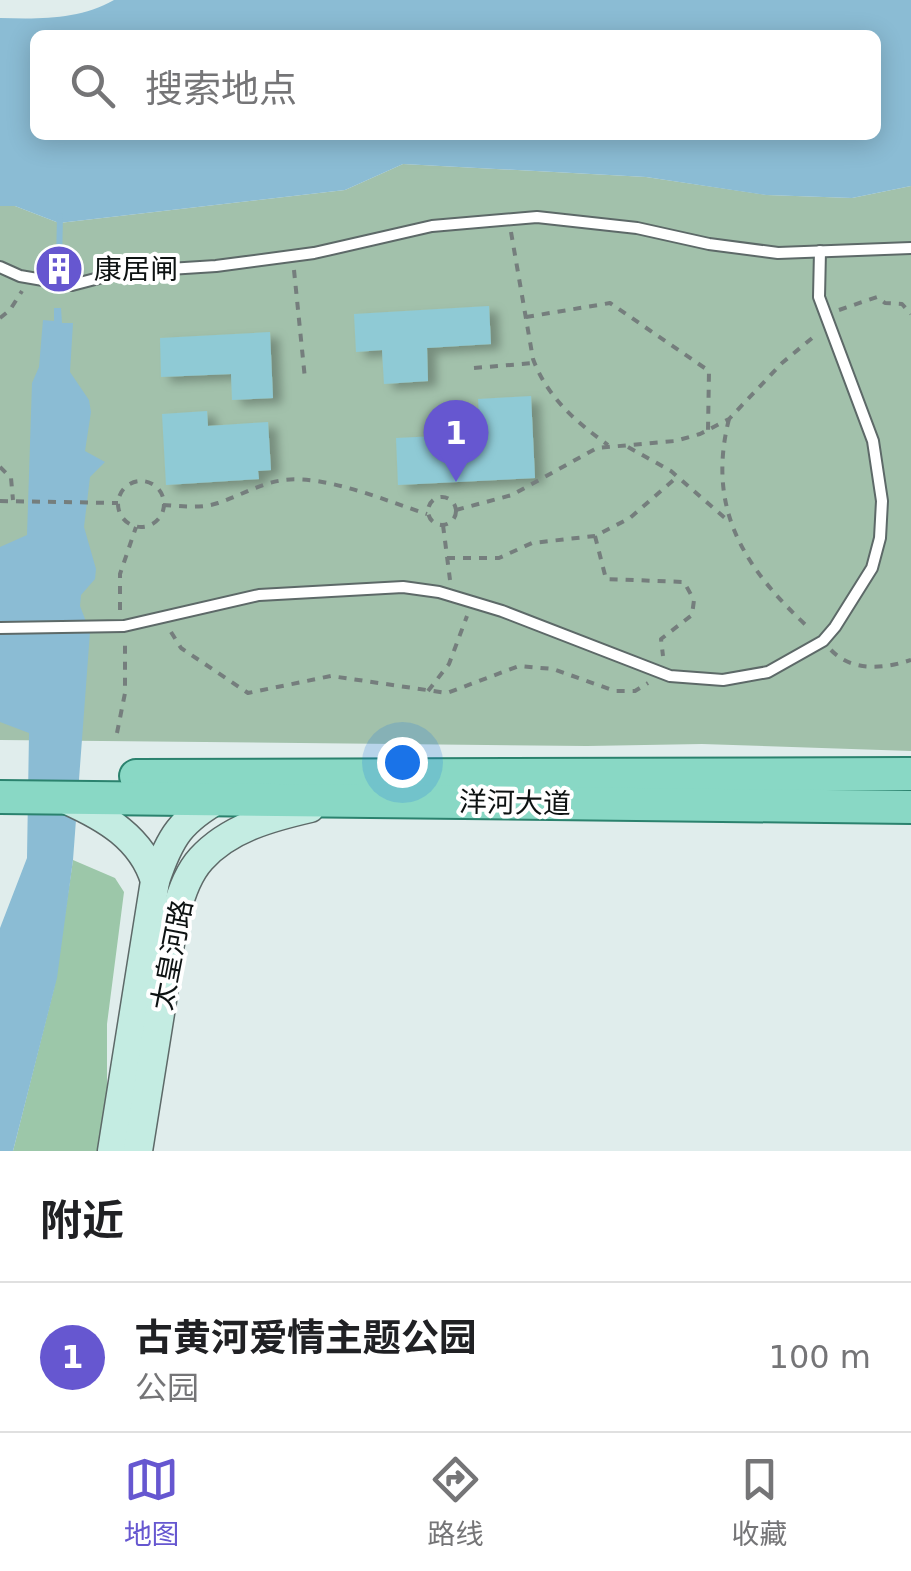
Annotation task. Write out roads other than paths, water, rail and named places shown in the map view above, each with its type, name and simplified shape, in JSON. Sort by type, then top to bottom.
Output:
[{"type":"main road","name":"洋河大道","points":[[0,774],[195,798],[258,776],[911,774]]},
{"type":"main road","name":"洋河大道","points":[[0,796],[911,807]]},
{"type":"street","name":"太皇河路","points":[[61,797],[114,822],[150,864],[155,881],[112,1151]]},
{"type":"street","points":[[155,881],[163,855],[195,798]]},
{"type":"street","points":[[176,919],[195,798]]},
{"type":"street","name":"太皇河路","points":[[138,1151],[176,919],[190,876],[200,860],[222,842],[268,818],[344,801]]},
{"type":"lane","points":[[0,267],[30,279],[72,285],[122,272],[292,256],[432,226],[537,216],[778,252],[911,248]]},
{"type":"lane","points":[[0,628],[104,628],[163,619],[259,595],[403,587],[470,601],[664,674],[697,680],[768,672],[823,641],[855,600],[872,568],[880,538],[882,501],[873,441],[819,297],[820,251]]},
{"type":"water","points":[[114,0],[911,0],[911,186],[852,198],[766,195],[646,177],[403,164],[345,190],[59,223],[15,206],[0,206],[0,18],[59,17]]},
{"type":"water","points":[[54,308],[61,308],[62,323],[73,323],[70,372],[89,400],[91,412],[85,451],[105,462],[90,477],[84,527],[96,569],[95,579],[81,595],[80,606],[90,632],[73,860],[57,978],[13,1151],[0,1151],[0,928],[27,858],[29,733],[0,722],[0,547],[27,535],[32,383],[39,367],[43,320],[54,321]]},
{"type":"waterway","points":[[59,261],[60,216]]},
{"type":"place","name":"康居闸","points":[[59,269]]},
{"type":"place","name":"古黄河爱情主题公园","points":[[456,482]]}]
